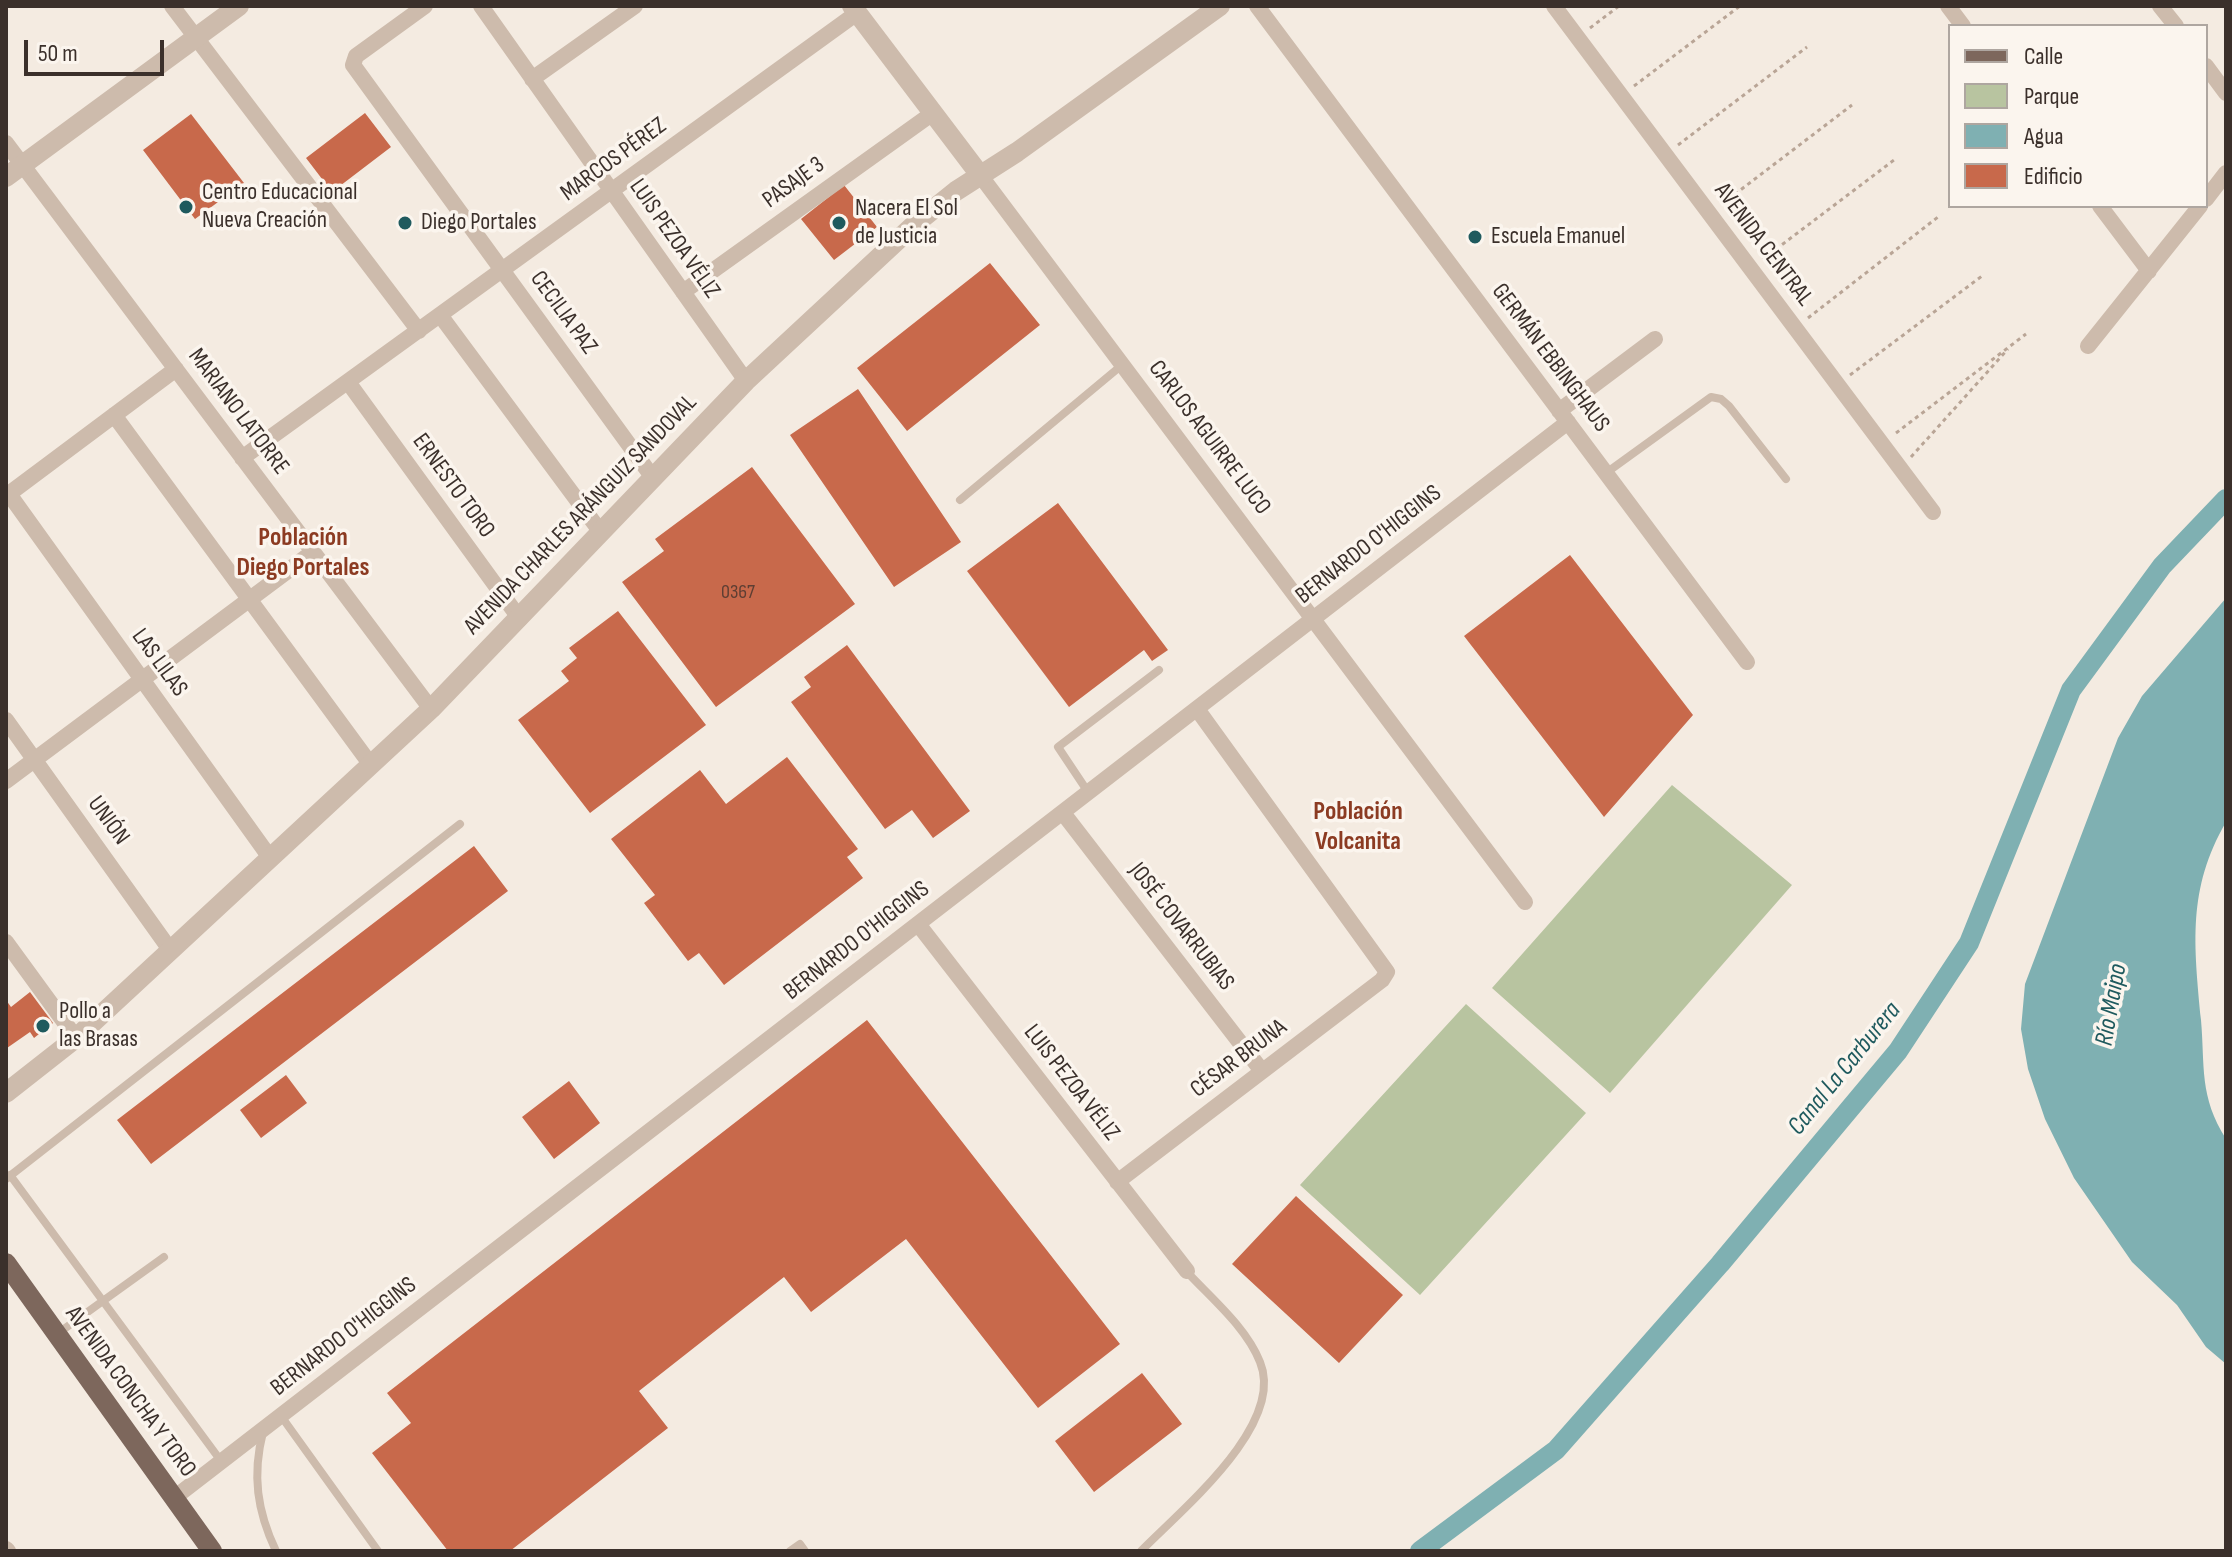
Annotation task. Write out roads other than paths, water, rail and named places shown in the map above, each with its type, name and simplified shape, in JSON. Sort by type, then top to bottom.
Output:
[{"type":"main road","name":"AVENIDA CONCHA Y TORO","points":[[6,1263],[174,1498],[205,1548]]},
{"type":"street","points":[[172,6],[419,331]]},
{"type":"street","points":[[14,171],[239,6]]},
{"type":"street","name":"CECILIA PAZ","points":[[425,6],[353,62],[651,475]]},
{"type":"street","name":"LUIS PEZOA VÉLIZ","points":[[481,6],[746,381]]},
{"type":"street","points":[[532,79],[635,6]]},
{"type":"street","name":"AVENIDA CHARLES ARÁNGUIZ SANDOVAL","points":[[6,1093],[76,1038],[431,709],[520,619],[651,475],[746,381],[915,224],[1220,6]]},
{"type":"street","name":"GERMÁN EBBINGHAUS","points":[[1257,6],[1747,662]]},
{"type":"street","name":"AVENIDA CENTRAL","points":[[1554,6],[1933,512]]},
{"type":"street","points":[[1948,6],[1962,24]]},
{"type":"street","points":[[2160,6],[2174,24]]},
{"type":"street","name":"CARLOS AGUIRRE LUCO","points":[[855,10],[1525,902]]},
{"type":"street","name":"MARCOS PÉREZ","points":[[242,458],[611,192],[855,10]]},
{"type":"street","points":[[2208,69],[2226,93]]},
{"type":"street","name":"PASAJE 3","points":[[683,292],[933,113]]},
{"type":"street","name":"MARIANO LATORRE","points":[[6,143],[14,171],[176,369],[431,709]]},
{"type":"street","points":[[2208,196],[2226,173]]},
{"type":"street","points":[[2102,208],[2149,271]]},
{"type":"street","points":[[2088,346],[2198,208]]},
{"type":"street","points":[[440,315],[600,531]]},
{"type":"street","name":"BERNARDO O'HIGGINS","points":[[174,1498],[1312,620],[1655,339]]},
{"type":"street","points":[[7,495],[176,369]]},
{"type":"street","name":"ERNESTO TORO","points":[[348,382],[520,619]]},
{"type":"street","points":[[114,415],[371,765]]},
{"type":"street","name":"LAS LILAS","points":[[7,495],[271,859]]},
{"type":"street","points":[[6,781],[313,552]]},
{"type":"street","name":"CÉSAR BRUNA","points":[[1117,1182],[1382,980],[1387,972],[1197,709]]},
{"type":"street","name":"UNIÓN","points":[[6,720],[171,951]]},
{"type":"street","name":"JOSÉ COVARRUBIAS","points":[[1063,813],[1262,1071]]},
{"type":"street","name":"LUIS PEZOA VÉLIZ","points":[[918,924],[1187,1271]]},
{"type":"street","points":[[6,942],[76,1038]]},
{"type":"lane","points":[[960,500],[1122,365]]},
{"type":"lane","points":[[1606,473],[1711,397],[1721,399],[1729,406],[1786,479]]},
{"type":"lane","points":[[1088,793],[1058,747],[1159,670]]},
{"type":"lane","points":[[222,1462],[8,1177],[460,824]]},
{"type":"lane","points":[[57,1334],[164,1257]]},
{"type":"lane","points":[[1141,1551],[1235,1454],[1259,1413],[1263,1388],[1262,1365],[1249,1340],[1187,1271]]},
{"type":"lane","points":[[281,1416],[378,1551]]},
{"type":"lane","points":[[263,1430],[256,1469],[257,1500],[276,1551]]},
{"type":"lane","points":[[790,1551],[800,1544],[805,1551]]},
{"type":"water","name":"Río Maipo","points":[[2226,598],[2226,822],[2213,847],[2199,894],[2196,967],[2207,1095],[2226,1139],[2226,1364],[2206,1347],[2177,1305],[2132,1262],[2074,1178],[2045,1119],[2028,1069],[2021,1029],[2025,984],[2118,738],[2142,696]]},
{"type":"waterway","name":"Canal La Carburera","points":[[1420,1551],[1556,1450],[1720,1264],[1898,1051],[1969,943],[2071,690],[2162,566],[2226,499]]},
{"type":"place","name":"Centro Educacional Nueva Creación","points":[[186,207]]},
{"type":"place","name":"Diego Portales","points":[[405,223]]},
{"type":"place","name":"Nacera El Sol de Justicia","points":[[839,223]]},
{"type":"place","name":"Escuela Emanuel","points":[[1475,237]]},
{"type":"place","name":"Pollo a las Brasas","points":[[43,1026]]},
{"type":"district","name":"Población Diego Portales","points":[[303,553]]},
{"type":"district","name":"Población Volcanita","points":[[1358,827]]}]
